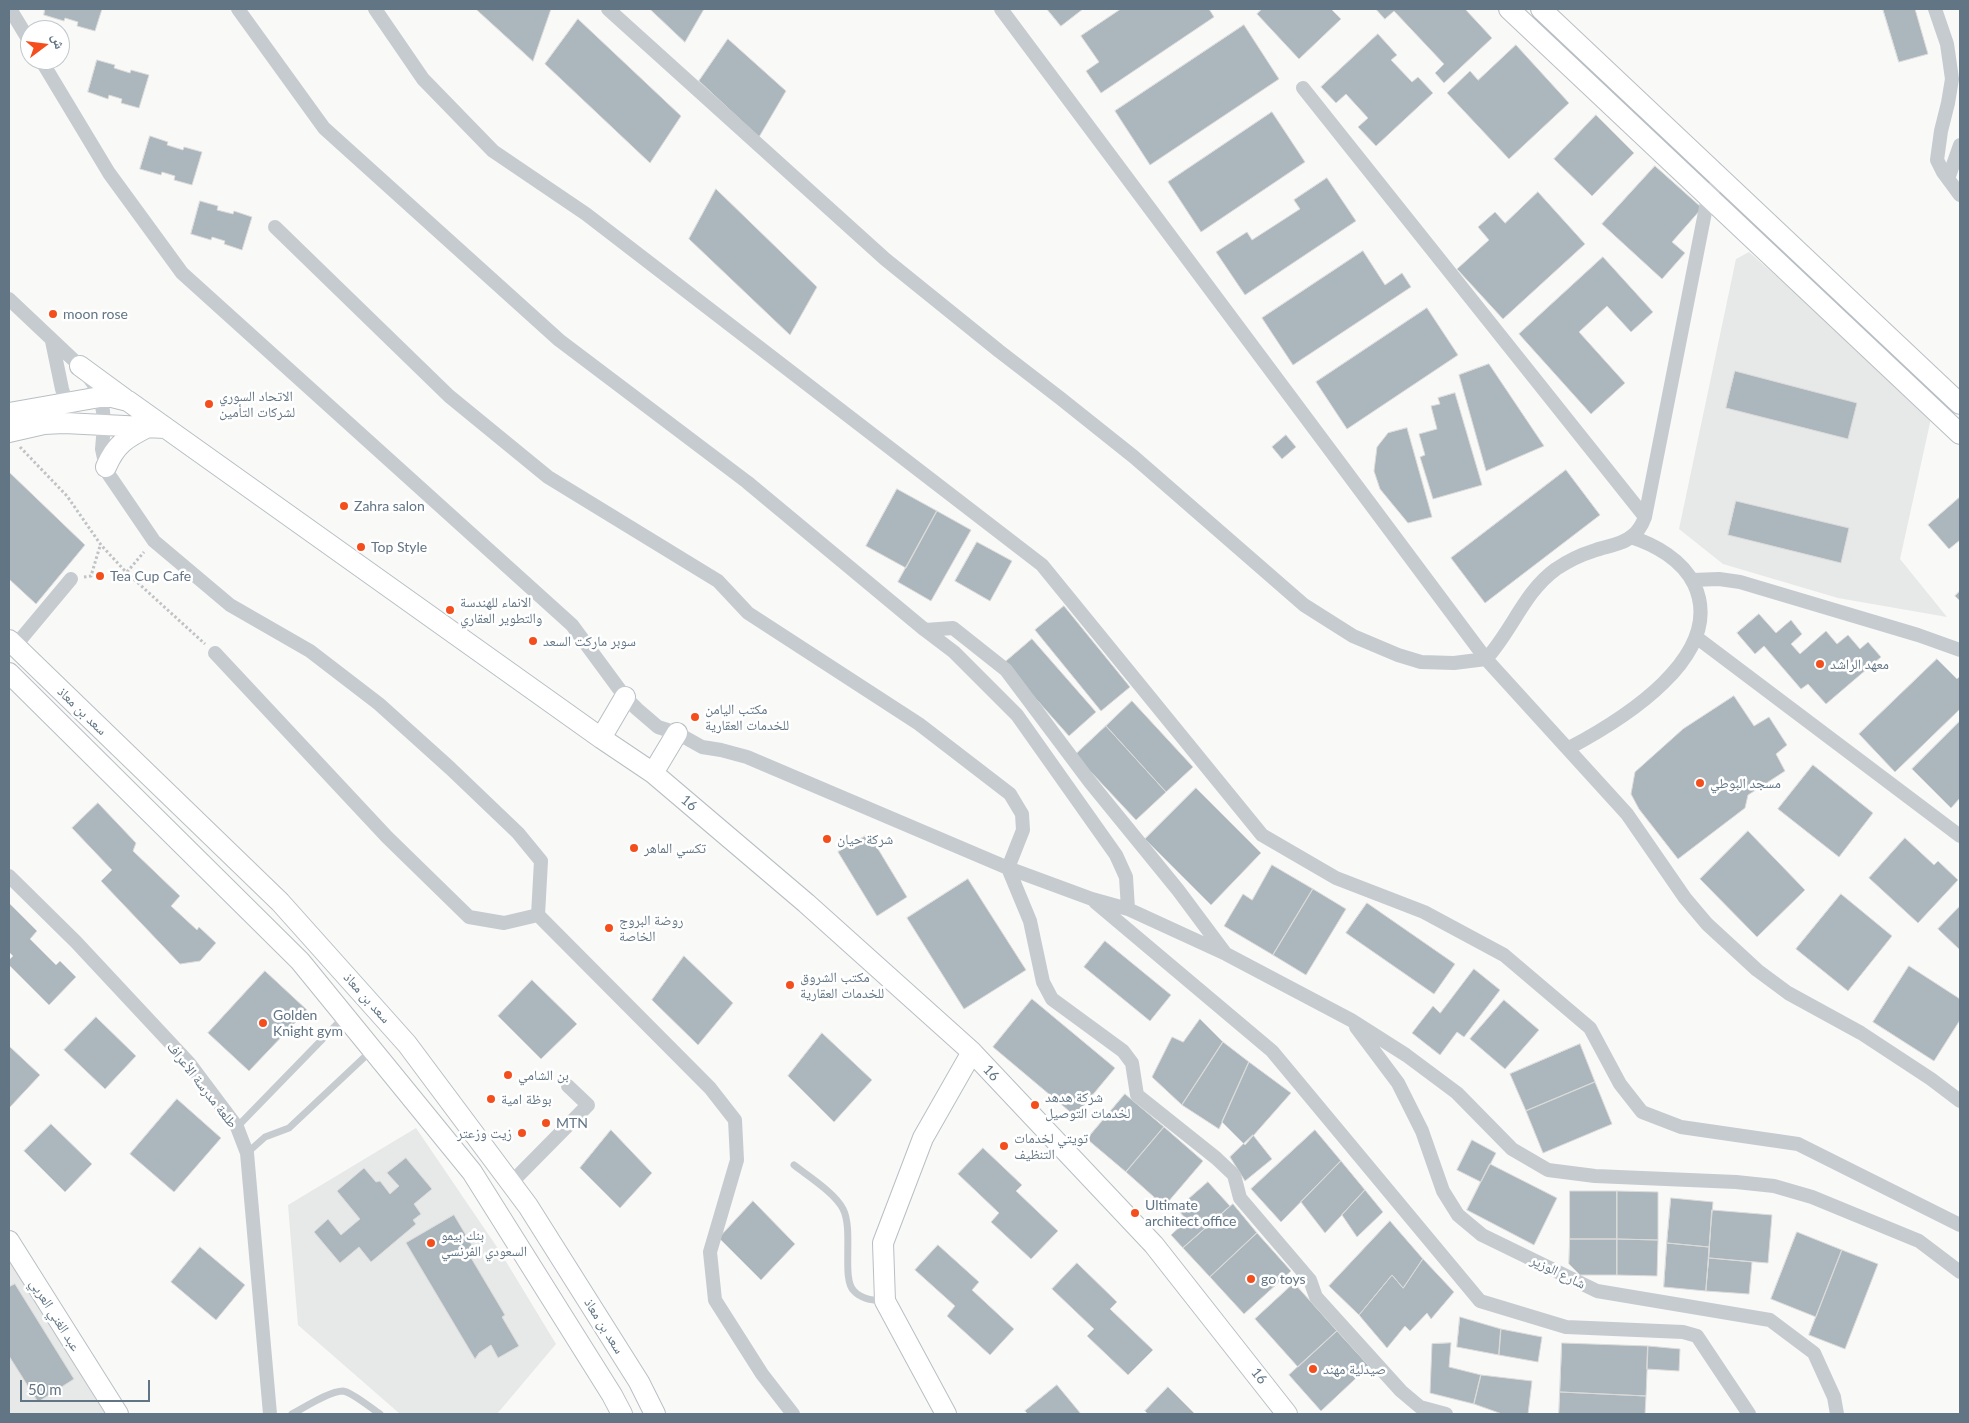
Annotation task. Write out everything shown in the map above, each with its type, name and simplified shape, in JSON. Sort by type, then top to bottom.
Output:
[{"type":"street","points":[[10,9],[20,26]]},
{"type":"street","points":[[238,9],[324,128],[558,340],[747,482],[954,652],[1016,715],[1116,855],[1126,877],[1128,909]]},
{"type":"street","points":[[375,9],[423,79],[493,151],[586,214],[1042,565],[1262,835],[1336,878],[1424,912],[1504,955],[1590,1028],[1620,1084],[1642,1112],[1681,1127],[1798,1144],[1960,1225]]},
{"type":"street","points":[[608,9],[885,259],[1134,458],[1304,605],[1353,636],[1421,662],[1445,663],[1486,659],[1505,636],[1530,595],[1554,570],[1580,555],[1617,544],[1631,537],[1640,528],[1645,517],[1708,197],[1721,178]]},
{"type":"street","points":[[1001,9],[1486,659],[1569,748],[1627,814],[1685,898],[1731,948],[1756,970],[1788,993],[1861,1033],[1931,1079],[1960,1101]]},
{"type":"street","points":[[1509,9],[1960,434]]},
{"type":"street","points":[[1541,9],[1960,404]]},
{"type":"street","points":[[1935,9],[1947,44],[1952,79],[1937,160],[1960,195]]},
{"type":"street","points":[[47,70],[109,173],[182,273],[572,625],[625,697],[658,727],[677,733],[702,748],[721,750],[747,757],[1008,868],[1092,899],[1128,909],[1226,954],[1351,1020],[1406,1055],[1457,1093],[1512,1149],[1548,1170],[1595,1176],[1736,1182],[1774,1186],[1812,1197],[1919,1241],[1960,1272]]},
{"type":"street","points":[[1303,88],[1645,517]]},
{"type":"street","points":[[1948,179],[1960,145]]},
{"type":"street","points":[[275,227],[449,396],[548,477],[718,581],[748,613],[919,724],[1010,794],[1022,814],[1023,830],[1008,868],[1030,921],[1043,982],[1052,999],[1123,1051],[1132,1064],[1137,1095],[1216,1158],[1234,1175],[1240,1198],[1310,1280],[1316,1297],[1401,1391],[1420,1407],[1446,1414]]},
{"type":"street","points":[[9,300],[80,366],[93,383],[100,397],[104,426],[102,449],[106,467],[116,487],[154,541],[230,605],[310,651],[379,704],[518,833],[541,861],[538,915],[710,1088],[735,1120],[737,1160],[710,1252],[715,1300],[762,1374],[792,1414]]},
{"type":"street","points":[[52,341],[65,402],[80,425]]},
{"type":"street","name":"16","points":[[80,366],[128,401],[156,427],[600,738],[653,773],[820,915],[972,1052],[1154,1245],[1287,1414]]},
{"type":"street","points":[[9,413],[100,397],[112,397],[128,401]]},
{"type":"street","points":[[14,439],[44,424],[156,427]]},
{"type":"street","points":[[106,467],[113,450],[129,437],[156,427]]},
{"type":"street","points":[[1569,748],[1612,723],[1650,694],[1681,664],[1696,637],[1700,603],[1692,580],[1664,552],[1631,537]]},
{"type":"street","points":[[12,643],[71,579]]},
{"type":"street","points":[[1692,580],[1719,579],[1740,582],[1918,635],[1960,650]]},
{"type":"street","points":[[925,630],[953,628],[1006,670],[1090,782],[1178,890],[1226,954]]},
{"type":"street","points":[[1696,637],[1960,836]]},
{"type":"street","name":"سعد بن معاذ","points":[[12,643],[280,902],[407,1044],[528,1206],[639,1382],[655,1414]]},
{"type":"street","points":[[215,653],[387,837],[469,917],[504,922],[538,915]]},
{"type":"street","name":"سعد بن معاذ","points":[[9,673],[300,961],[472,1172],[612,1395],[622,1414]]},
{"type":"street","points":[[600,738],[625,697]]},
{"type":"street","points":[[653,773],[677,733]]},
{"type":"street","name":"طلعة مدرسة الأعراف","points":[[9,876],[76,942],[189,1063],[237,1127],[247,1153],[270,1414]]},
{"type":"street","points":[[1092,899],[1272,1051],[1480,1301],[1566,1328],[1683,1332],[1697,1336],[1749,1414]]},
{"type":"street","name":"شارع الوزير","points":[[1351,1020],[1398,1083],[1422,1131],[1443,1191],[1458,1215],[1482,1235],[1597,1291],[1770,1320],[1814,1353],[1834,1397],[1837,1414]]},
{"type":"street","points":[[946,1414],[885,1301],[883,1243],[923,1138],[972,1052]]},
{"type":"street","points":[[511,1183],[588,1105],[568,1086]]},
{"type":"street","name":"عبد الغني العربي","points":[[9,1241],[118,1414]]},
{"type":"lane","points":[[237,1127],[344,1016]]},
{"type":"lane","points":[[247,1153],[265,1137],[289,1128],[372,1050]]},
{"type":"lane","points":[[794,1165],[836,1200],[843,1209],[849,1243],[848,1283],[854,1292],[866,1299],[885,1301]]},
{"type":"lane","points":[[292,1414],[328,1395],[343,1391],[380,1414]]},
{"type":"path","points":[[14,439],[67,496],[101,545],[126,572],[215,653]]},
{"type":"path","points":[[126,572],[154,541]]},
{"type":"path","points":[[91,576],[101,545]]},
{"type":"shaded area","points":[[1749,252],[1932,414],[1900,559],[1947,617],[1838,598],[1723,564],[1679,529],[1736,259]]},
{"type":"shaded area","points":[[416,1128],[499,1250],[556,1344],[497,1414],[400,1414],[298,1325],[288,1205]]},
{"type":"shaded area","points":[[9,1259],[14,1267],[105,1414],[9,1414]]},
{"type":"building","points":[[45,9],[102,9],[95,31],[77,26],[78,22],[65,18],[64,20],[61,20],[44,15]]},
{"type":"building","points":[[476,9],[551,9],[533,61]]},
{"type":"building","points":[[650,9],[704,9],[685,42]]},
{"type":"building","points":[[1047,9],[1083,9],[1061,26]]},
{"type":"building","points":[[1121,9],[1209,9],[1214,17],[1101,93],[1086,71],[1099,62],[1081,36]]},
{"type":"building","points":[[1262,9],[1331,9],[1341,19],[1299,59],[1257,14]]},
{"type":"building","points":[[1376,9],[1465,9],[1492,38],[1444,83],[1435,73],[1444,64],[1394,11],[1385,19]]},
{"type":"building","points":[[1883,9],[1915,9],[1928,54],[1899,62]]},
{"type":"building","points":[[578,19],[681,116],[650,163],[545,64]]},
{"type":"building","points":[[1244,25],[1279,79],[1150,165],[1115,111]]},
{"type":"building","points":[[1378,34],[1397,55],[1391,60],[1412,82],[1418,77],[1433,93],[1376,146],[1358,127],[1368,118],[1346,94],[1336,103],[1321,87]]},
{"type":"building","points":[[728,39],[786,91],[759,137],[699,81]]},
{"type":"building","points":[[1516,45],[1569,103],[1509,159],[1447,93],[1470,71],[1478,80]]},
{"type":"building","points":[[97,60],[115,65],[114,68],[130,73],[131,70],[149,75],[139,108],[121,103],[122,99],[109,95],[108,99],[88,92]]},
{"type":"building","points":[[1272,112],[1305,162],[1201,232],[1168,182]]},
{"type":"building","points":[[1596,115],[1634,153],[1592,196],[1554,159]]},
{"type":"building","points":[[150,136],[168,142],[167,145],[183,150],[184,147],[202,152],[192,185],[174,180],[175,176],[162,172],[161,175],[140,169]]},
{"type":"building","points":[[1655,166],[1702,208],[1672,242],[1685,253],[1662,279],[1602,224]]},
{"type":"building","points":[[1327,178],[1356,221],[1245,295],[1216,252],[1247,232],[1252,240],[1300,209],[1294,200]]},
{"type":"building","points":[[716,189],[817,287],[790,335],[689,239]]},
{"type":"building","points":[[1538,192],[1585,244],[1503,319],[1457,269],[1489,240],[1478,227],[1495,212],[1505,223]]},
{"type":"building","points":[[200,201],[218,206],[217,210],[233,214],[234,211],[252,217],[242,250],[224,244],[225,241],[212,237],[211,240],[191,234]]},
{"type":"building","points":[[1363,251],[1385,285],[1402,273],[1411,287],[1293,365],[1262,318]]},
{"type":"building","points":[[1603,257],[1653,312],[1631,332],[1607,306],[1579,332],[1625,383],[1591,414],[1519,334]]},
{"type":"building","points":[[1427,308],[1458,355],[1347,429],[1316,382]]},
{"type":"building","points":[[1489,364],[1544,446],[1486,471],[1459,375]]},
{"type":"building","points":[[1735,371],[1857,403],[1848,439],[1726,408]]},
{"type":"building","points":[[1455,393],[1482,485],[1433,499],[1420,457],[1425,455],[1419,434],[1437,429],[1431,406],[1440,404],[1438,398]]},
{"type":"building","points":[[1407,428],[1432,517],[1408,523],[1380,489],[1374,471],[1377,447],[1388,433]]},
{"type":"building","points":[[1286,435],[1296,447],[1282,459],[1272,447]]},
{"type":"building","points":[[1566,470],[1600,515],[1485,603],[1451,558]]},
{"type":"building","points":[[9,472],[85,545],[36,604],[9,579]]},
{"type":"building","points":[[897,489],[937,511],[906,568],[866,546]]},
{"type":"building","points":[[1960,497],[1960,540],[1949,549],[1928,525]]},
{"type":"building","points":[[1736,501],[1849,528],[1841,563],[1728,535]]},
{"type":"building","points":[[937,511],[971,530],[931,601],[898,582]]},
{"type":"building","points":[[977,542],[1012,561],[990,601],[955,581]]},
{"type":"building","points":[[1960,591],[1960,601],[1955,596]]},
{"type":"building","points":[[1064,606],[1130,687],[1101,711],[1035,630]]},
{"type":"building","points":[[1759,614],[1776,633],[1791,620],[1802,634],[1791,644],[1800,654],[1826,631],[1837,644],[1848,635],[1860,649],[1868,642],[1881,657],[1826,704],[1808,684],[1801,689],[1764,646],[1755,654],[1737,633]]},
{"type":"building","points":[[1032,639],[1096,712],[1069,736],[1004,663]]},
{"type":"building","points":[[1937,659],[1957,679],[1960,676],[1960,709],[1895,772],[1859,734]]},
{"type":"building","name":"مسجد البوطي","points":[[1734,696],[1754,726],[1769,717],[1787,745],[1776,754],[1785,771],[1748,795],[1745,808],[1678,859],[1639,809],[1631,794],[1635,772],[1683,729]]},
{"type":"building","points":[[1132,701],[1193,767],[1166,792],[1106,726]]},
{"type":"building","points":[[1960,721],[1960,798],[1951,808],[1912,769]]},
{"type":"building","points":[[1106,726],[1166,792],[1136,820],[1075,755]]},
{"type":"building","points":[[1813,765],[1873,813],[1839,857],[1778,809]]},
{"type":"building","points":[[1196,788],[1261,853],[1211,905],[1145,839]]},
{"type":"building","points":[[98,803],[136,843],[133,851],[180,896],[171,906],[197,930],[199,927],[216,943],[200,961],[180,964],[101,881],[112,870],[72,828]]},
{"type":"building","points":[[1748,831],[1805,890],[1757,937],[1700,879]]},
{"type":"building","points":[[869,834],[907,897],[877,916],[838,852]]},
{"type":"building","points":[[1905,838],[1934,865],[1938,861],[1958,880],[1918,923],[1869,878]]},
{"type":"building","points":[[1272,865],[1313,889],[1273,955],[1224,926],[1243,894],[1252,900]]},
{"type":"building","points":[[968,879],[1026,970],[964,1009],[907,918]]},
{"type":"building","points":[[1313,889],[1346,909],[1306,975],[1273,955]]},
{"type":"building","points":[[1841,894],[1892,936],[1848,991],[1796,949]]},
{"type":"building","points":[[9,903],[37,931],[30,939],[56,965],[60,961],[76,977],[49,1005],[9,965],[9,960],[13,956],[9,952]]},
{"type":"building","points":[[1367,903],[1455,964],[1434,994],[1346,933]]},
{"type":"building","points":[[1960,906],[1960,950],[1938,929]]},
{"type":"building","points":[[1105,941],[1171,995],[1150,1021],[1084,967]]},
{"type":"building","points":[[684,956],[733,1003],[698,1045],[652,1000]]},
{"type":"building","points":[[1909,966],[1960,999],[1960,1020],[1934,1061],[1873,1022]]},
{"type":"building","points":[[1474,969],[1500,990],[1464,1037],[1457,1032],[1440,1055],[1412,1033],[1433,1006],[1440,1013]]},
{"type":"building","points":[[265,971],[307,1010],[249,1071],[208,1033]]},
{"type":"building","points":[[532,980],[577,1024],[541,1059],[498,1016]]},
{"type":"building","points":[[1032,999],[1115,1068],[1075,1116],[993,1047]]},
{"type":"building","points":[[1504,1000],[1539,1030],[1505,1069],[1470,1039]]},
{"type":"building","points":[[96,1017],[136,1056],[105,1089],[64,1050]]},
{"type":"building","points":[[1200,1019],[1223,1042],[1182,1105],[1152,1077],[1172,1037],[1183,1042]]},
{"type":"building","points":[[822,1033],[872,1080],[834,1122],[788,1076]]},
{"type":"building","points":[[1223,1042],[1249,1062],[1219,1129],[1182,1105]]},
{"type":"building","points":[[1580,1044],[1595,1082],[1526,1111],[1510,1074]]},
{"type":"building","points":[[9,1046],[40,1075],[10,1107],[9,1106]]},
{"type":"building","points":[[1249,1062],[1291,1093],[1245,1145],[1222,1122]]},
{"type":"building","points":[[1595,1082],[1612,1124],[1543,1153],[1526,1111]]},
{"type":"building","points":[[1125,1094],[1164,1127],[1126,1172],[1087,1139]]},
{"type":"building","points":[[177,1099],[221,1138],[174,1192],[130,1154]]},
{"type":"building","points":[[51,1124],[92,1164],[65,1192],[24,1151]]},
{"type":"building","points":[[1164,1127],[1203,1161],[1162,1209],[1151,1200],[1154,1197],[1126,1172]]},
{"type":"building","points":[[611,1130],[652,1173],[620,1208],[580,1168]]},
{"type":"building","points":[[1315,1130],[1341,1161],[1281,1222],[1251,1189]]},
{"type":"building","points":[[1253,1135],[1272,1159],[1245,1181],[1230,1157]]},
{"type":"building","points":[[1472,1140],[1496,1153],[1481,1182],[1457,1170]]},
{"type":"building","points":[[983,1148],[1022,1185],[1016,1191],[1058,1231],[1031,1259],[991,1222],[999,1213],[958,1174]]},
{"type":"building","points":[[406,1158],[432,1189],[414,1204],[421,1214],[413,1220],[416,1224],[371,1262],[359,1247],[340,1263],[314,1232],[328,1219],[341,1235],[360,1219],[337,1191],[364,1168],[376,1182],[380,1181],[390,1194],[399,1186],[387,1173]]},
{"type":"building","points":[[1341,1161],[1365,1190],[1325,1233],[1301,1202]]},
{"type":"building","points":[[1490,1164],[1557,1198],[1534,1245],[1467,1210]]},
{"type":"building","points":[[1208,1182],[1230,1206],[1183,1248],[1171,1235],[1187,1220],[1177,1209]]},
{"type":"building","points":[[1365,1190],[1383,1212],[1357,1237],[1342,1215]]},
{"type":"building","points":[[1570,1191],[1617,1191],[1617,1239],[1570,1239]]},
{"type":"building","points":[[1617,1191],[1658,1192],[1658,1240],[1617,1239]]},
{"type":"building","points":[[1671,1198],[1713,1202],[1709,1247],[1667,1243]]},
{"type":"building","points":[[753,1201],[795,1244],[761,1280],[719,1238]]},
{"type":"building","points":[[1233,1204],[1257,1233],[1210,1277],[1183,1248]]},
{"type":"building","points":[[1712,1210],[1772,1215],[1768,1263],[1709,1258]]},
{"type":"building","points":[[454,1215],[473,1247],[467,1251],[505,1315],[502,1317],[519,1346],[498,1358],[491,1345],[479,1353],[475,1359],[406,1243]]},
{"type":"building","points":[[1390,1221],[1423,1259],[1403,1288],[1392,1275],[1359,1315],[1329,1286]]},
{"type":"building","points":[[1797,1232],[1842,1250],[1816,1317],[1771,1299]]},
{"type":"building","points":[[1257,1233],[1291,1271],[1244,1314],[1210,1277]]},
{"type":"building","points":[[1570,1239],[1617,1239],[1617,1275],[1580,1275],[1569,1264]]},
{"type":"building","points":[[1617,1239],[1658,1240],[1657,1276],[1617,1275]]},
{"type":"building","points":[[1667,1243],[1709,1247],[1706,1291],[1664,1287]]},
{"type":"building","points":[[938,1245],[979,1282],[972,1290],[1014,1329],[990,1355],[947,1316],[955,1306],[915,1270]]},
{"type":"building","points":[[200,1247],[245,1285],[216,1320],[171,1282]]},
{"type":"building","points":[[1842,1250],[1878,1264],[1845,1349],[1809,1335]]},
{"type":"building","points":[[1709,1258],[1752,1262],[1749,1294],[1706,1291]]},
{"type":"building","points":[[1423,1259],[1454,1292],[1431,1319],[1427,1313],[1410,1331],[1405,1326],[1387,1348],[1359,1315],[1392,1275],[1403,1288]]},
{"type":"building","points":[[1077,1263],[1117,1302],[1110,1309],[1153,1350],[1128,1375],[1087,1336],[1094,1329],[1052,1289]]},
{"type":"building","points":[[1294,1283],[1337,1331],[1298,1367],[1255,1319]]},
{"type":"building","points":[[15,1284],[74,1379],[38,1402],[9,1356],[9,1287]]},
{"type":"building","points":[[1460,1317],[1501,1329],[1499,1355],[1457,1347]]},
{"type":"building","points":[[1501,1329],[1542,1337],[1538,1362],[1499,1355]]},
{"type":"building","points":[[1337,1331],[1369,1366],[1321,1411],[1289,1375]]},
{"type":"building","points":[[1451,1343],[1449,1367],[1481,1375],[1474,1404],[1430,1393],[1432,1344]]},
{"type":"building","points":[[1562,1343],[1648,1346],[1646,1396],[1560,1392]]},
{"type":"building","points":[[1648,1346],[1680,1349],[1679,1371],[1647,1369]]},
{"type":"building","points":[[1481,1375],[1532,1381],[1528,1414],[1502,1414],[1474,1404]]},
{"type":"building","points":[[1057,1385],[1081,1414],[1028,1414],[1025,1411]]},
{"type":"building","points":[[1168,1387],[1195,1414],[1148,1414],[1145,1411]]},
{"type":"building","points":[[1560,1392],[1646,1396],[1645,1414],[1559,1414]]},
{"type":"place","name":"moon rose","points":[[53,314]]},
{"type":"place","name":"الاتحاد السوري لشركات التأمين","points":[[209,404]]},
{"type":"place","name":"Zahra salon","points":[[344,506]]},
{"type":"place","name":"Top Style","points":[[361,547]]},
{"type":"place","name":"Tea Cup Cafe","points":[[100,576]]},
{"type":"place","name":"الانماء للهندسة والتطوير العقاري","points":[[450,610]]},
{"type":"place","name":"سوبر ماركت السعد","points":[[533,641]]},
{"type":"place","name":"معهد الراشد","points":[[1820,664]]},
{"type":"place","name":"مكتب اليامن للخدمات العقارية","points":[[695,717]]},
{"type":"place","name":"مسجد البوطي","points":[[1700,783]]},
{"type":"place","name":"شركة حيان","points":[[827,839]]},
{"type":"place","name":"تكسي الماهر","points":[[634,848]]},
{"type":"place","name":"روضة البروج الخاصة","points":[[609,928]]},
{"type":"place","name":"مكتب الشروق للخدمات العقارية","points":[[790,985]]},
{"type":"place","name":"Golden Knight gym","points":[[263,1023]]},
{"type":"place","name":"بن الشامي","points":[[508,1075]]},
{"type":"place","name":"بوظة امية","points":[[491,1099]]},
{"type":"place","name":"شركة هدهد لخدمات التوصيل","points":[[1035,1105]]},
{"type":"place","name":"MTN","points":[[546,1123]]},
{"type":"place","name":"زيت وزعتر","points":[[522,1133]]},
{"type":"place","name":"تويتي لخدمات التنظيف","points":[[1004,1146]]},
{"type":"place","name":"Ultimate architect office","points":[[1135,1213]]},
{"type":"place","name":"بنك بيمو السعودي الفرنسي","points":[[431,1243]]},
{"type":"place","name":"go toys","points":[[1251,1279]]},
{"type":"place","name":"صيدلية مهند","points":[[1313,1369]]}]
